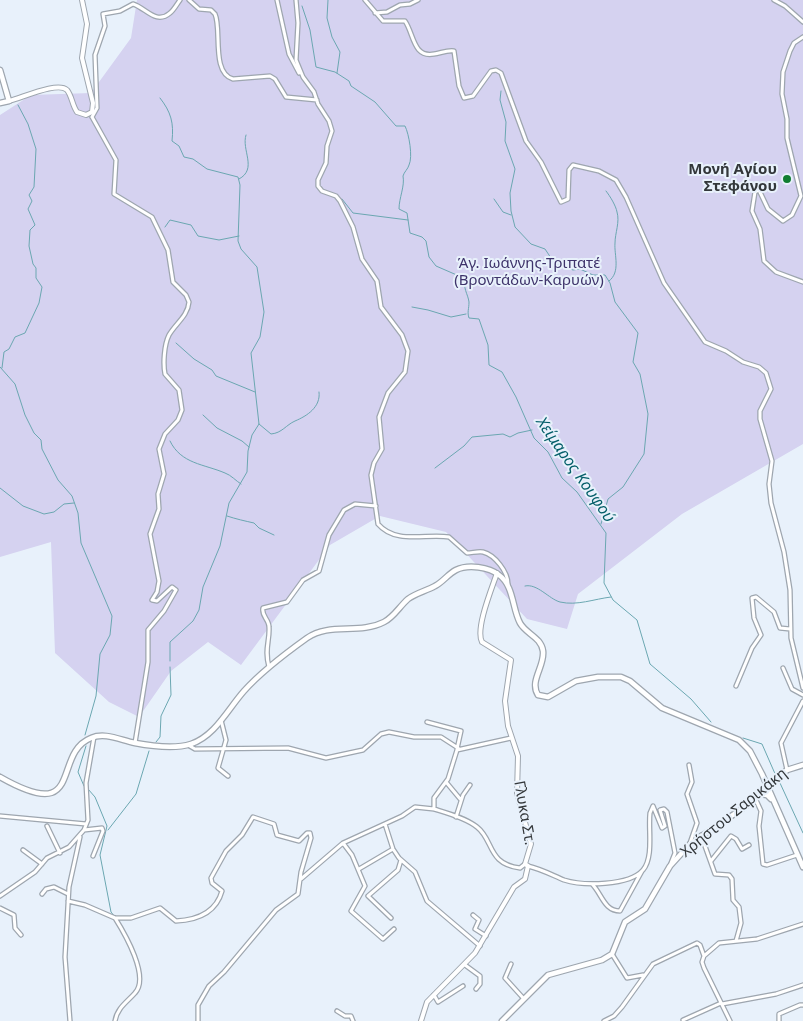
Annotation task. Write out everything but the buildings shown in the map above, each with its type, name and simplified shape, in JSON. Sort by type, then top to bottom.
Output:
[{"type":"main road","points":[[0,70],[9,101],[0,103]]},
{"type":"main road","points":[[0,777],[32,793],[52,791],[65,780],[79,746],[94,737],[105,736],[135,743],[188,745],[204,737],[245,690],[306,639],[320,631],[371,627],[386,621],[412,596],[436,586],[459,569],[479,568],[496,573],[508,586],[519,621],[538,640],[542,649],[543,659],[535,684],[536,693],[539,696],[548,697],[569,684],[584,679],[621,677],[630,681],[662,708],[739,740],[750,751],[766,779],[775,780]]},
{"type":"main road","points":[[754,759],[771,799],[779,811]]},
{"type":"main road","name":"Χρήστου Σαρικάκη","points":[[612,954],[625,922],[645,908],[670,866],[690,844],[746,806],[787,770],[803,765]]},
{"type":"main road","points":[[762,774],[766,788],[779,811],[803,867]]},
{"type":"main road","points":[[757,796],[765,794],[771,799]]},
{"type":"main road","points":[[502,1021],[551,973],[592,963],[612,954]]},
{"type":"street","points":[[82,0],[87,24],[82,58],[93,103],[91,116],[116,160],[114,194],[152,217],[168,250],[173,282],[186,295],[189,302],[179,324],[169,335],[167,344],[165,372],[168,379],[179,390],[182,410],[178,420],[166,433],[160,447],[164,474],[158,494],[159,509],[150,534],[159,576],[157,592],[152,600],[157,601],[172,586],[176,590],[164,611],[148,630],[148,662],[135,743]]},
{"type":"street","points":[[91,116],[97,109],[95,55],[106,25],[103,14],[120,11],[133,4],[155,16],[162,17],[171,13],[180,0]]},
{"type":"street","points":[[189,0],[199,9],[211,10],[215,14],[218,49],[223,70],[228,77],[233,79],[270,76],[275,79],[286,97],[317,100]]},
{"type":"street","points":[[277,0],[290,58],[314,92],[332,131],[327,146],[326,163],[318,180],[318,186],[322,191],[336,196],[340,201],[353,227],[362,259],[378,284],[381,307],[402,335],[408,350],[405,372],[388,393],[379,417],[382,450],[374,463],[371,475],[379,526],[393,533],[412,537],[449,537],[467,553],[481,552],[489,555],[507,577],[508,586]]},
{"type":"street","points":[[296,0],[298,23],[295,53],[303,77]]},
{"type":"street","points":[[365,0],[384,22],[405,21],[416,47],[422,53],[430,55],[454,52],[459,86],[464,98],[473,96],[491,71],[496,70],[501,73],[526,141],[541,162],[562,202],[566,201],[568,197],[569,172],[573,165],[594,170],[616,180],[626,197],[664,283],[702,339],[711,346],[726,351],[742,362],[760,368],[766,373],[771,389],[760,417],[772,461],[770,493],[788,573],[790,629],[803,688]]},
{"type":"street","points":[[375,13],[388,12],[400,5],[410,4],[418,0]]},
{"type":"street","points":[[774,0],[786,6],[803,22]]},
{"type":"street","points":[[803,37],[794,43],[790,51],[783,72],[782,94],[788,119],[788,144],[802,196],[792,215],[783,221],[768,209],[759,190],[755,192],[752,206],[760,229],[764,261],[776,272],[803,282]]},
{"type":"street","points":[[9,101],[31,96],[51,87],[60,86],[68,91],[77,112],[91,116]]},
{"type":"street","points":[[269,669],[266,643],[269,625],[263,609],[289,600],[301,582],[319,571],[329,535],[344,510],[355,504],[376,506]]},
{"type":"street","name":"Γλυκα Στ.","points":[[421,1021],[426,1006],[434,995],[465,965],[480,946],[514,887],[524,879],[532,847],[517,793],[518,756],[511,738],[505,701],[511,660],[482,642],[480,638],[483,614],[496,573]]},
{"type":"street","points":[[736,686],[752,648],[761,635],[754,618],[752,598],[756,597],[772,610],[780,628],[790,629]]},
{"type":"street","points":[[783,668],[792,689],[803,695]]},
{"type":"street","points":[[787,770],[781,743],[803,701]]},
{"type":"street","points":[[220,720],[226,736],[218,768],[228,776]]},
{"type":"street","points":[[428,722],[461,731],[458,749],[446,782],[435,795],[434,809]]},
{"type":"street","points":[[188,745],[195,749],[288,748],[326,758],[363,750],[386,732],[414,737],[441,737],[458,749],[511,738]]},
{"type":"street","points":[[0,896],[35,872],[47,858],[69,847],[84,830],[88,814],[86,783],[94,737]]},
{"type":"street","points":[[689,765],[693,781],[687,794],[697,822],[690,844]]},
{"type":"street","points":[[446,782],[462,800]]},
{"type":"street","points":[[456,817],[470,785]]},
{"type":"street","points":[[757,796],[761,811],[759,826],[763,864],[767,865],[797,854]]},
{"type":"street","points":[[591,883],[600,892],[607,906],[618,911],[622,910],[643,870],[648,856],[650,812],[653,806],[662,828],[665,826],[661,809],[665,810],[669,819],[675,854],[670,866]]},
{"type":"street","points":[[301,879],[343,843],[385,824],[414,807],[434,809],[477,826],[495,857],[516,868],[527,865],[566,880],[591,883],[621,882],[643,870]]},
{"type":"street","points":[[0,816],[86,824]]},
{"type":"street","points":[[68,901],[85,905],[116,917],[132,918],[160,908],[177,921],[193,919],[208,912],[217,904],[222,891],[212,883],[212,877],[226,851],[242,835],[251,819],[256,817],[274,824],[278,835],[294,841],[298,841],[308,833],[311,834],[298,895],[276,910],[224,972],[209,986],[198,1005],[198,1021]]},
{"type":"street","points":[[385,824],[393,849],[401,860],[415,872],[427,901],[480,946]]},
{"type":"street","points":[[47,826],[60,853]]},
{"type":"street","points":[[84,830],[102,828],[103,831],[93,856]]},
{"type":"street","points":[[70,1021],[65,957],[68,894],[73,860],[81,834]]},
{"type":"street","points":[[701,835],[715,874],[732,878],[733,900],[738,907],[741,923],[736,941]]},
{"type":"street","points":[[711,862],[731,836],[736,839],[742,849],[749,845]]},
{"type":"street","points":[[343,843],[359,869],[365,888],[351,911],[383,939],[394,930]]},
{"type":"street","points":[[359,869],[393,849]]},
{"type":"street","points":[[23,850],[42,864]]},
{"type":"street","points":[[392,918],[368,896],[398,870],[401,860]]},
{"type":"street","points":[[42,894],[46,889],[54,887],[68,894]]},
{"type":"street","points":[[0,908],[14,915],[16,930],[21,935]]},
{"type":"street","points":[[473,915],[479,920],[475,929],[486,936]]},
{"type":"street","points":[[115,1021],[120,1008],[138,988],[140,977],[135,957],[116,917]]},
{"type":"street","points":[[730,1021],[704,968],[702,962],[704,956],[719,943],[757,939],[803,924]]},
{"type":"street","points":[[604,1021],[614,1016],[644,975],[657,962],[697,943],[704,956]]},
{"type":"street","points":[[612,954],[627,978],[644,975]]},
{"type":"street","points":[[510,964],[506,979],[525,999]]},
{"type":"street","points":[[465,965],[480,976],[480,984],[476,989]]},
{"type":"street","points":[[683,1020],[722,1003],[776,994],[803,985]]},
{"type":"street","points":[[434,995],[438,1002],[463,986]]},
{"type":"street","points":[[779,1021],[778,1014],[803,1006]]},
{"type":"street","points":[[337,1011],[345,1016],[351,1016],[353,1021]]},
{"type":"green space","name":"Άγ. Ιωάννης-Τριπατέ (Βροντάδων-Καρυών)","points":[[137,0],[803,0],[803,444],[682,514],[578,594],[567,629],[527,619],[446,532],[380,516],[330,545],[241,665],[208,642],[171,671],[139,717],[109,702],[55,653],[51,542],[0,557],[0,115],[31,95],[91,93],[131,38]]},
{"type":"waterway","points":[[328,0],[327,18],[332,37],[340,52],[337,73]]},
{"type":"waterway","name":"Χείμαρος Κουφού","points":[[302,6],[310,30],[316,67],[335,72],[349,81],[351,86],[375,102],[396,126],[405,126],[411,157],[403,176],[399,209],[407,213],[410,233],[422,237],[426,241],[429,257],[436,266],[466,279],[465,285],[469,302],[468,316],[469,318],[479,319],[488,345],[489,365],[502,372],[516,397],[534,438],[548,452],[562,478],[577,492],[606,533],[604,583],[613,600],[637,620],[650,664],[691,699],[711,722]]},
{"type":"waterway","points":[[501,91],[500,100],[506,122],[505,141],[515,169],[510,193],[511,211],[515,227],[531,244],[545,249],[555,264],[573,270],[580,269],[593,275],[605,275],[610,283],[615,302],[638,333],[633,362],[640,374],[648,414],[644,454],[623,487],[608,499],[601,524]]},
{"type":"waterway","points":[[160,98],[171,118],[173,129],[172,141],[179,146],[184,157],[193,159],[207,169],[238,177],[240,185],[238,241],[241,249],[257,267],[264,312],[260,337],[251,353],[259,424],[252,435],[248,451],[247,472],[229,503],[220,546],[203,587],[199,610],[193,621],[170,642],[170,661]]},
{"type":"waterway","points":[[2,368],[4,352],[9,349],[15,337],[25,333],[39,303],[42,287],[36,278],[36,268],[33,264],[29,246],[30,230],[35,225],[28,209],[32,201],[29,195],[34,187],[36,149],[28,124],[18,105]]},
{"type":"waterway","points":[[239,179],[245,175],[248,165],[245,147],[246,135]]},
{"type":"waterway","points":[[606,191],[618,216],[615,243],[616,268],[613,277],[609,281]]},
{"type":"waterway","points":[[342,199],[353,213],[408,220]]},
{"type":"waterway","points":[[494,199],[503,212],[511,215]]},
{"type":"waterway","points":[[165,227],[170,220],[191,225],[198,236],[219,240],[239,236]]},
{"type":"waterway","points":[[412,307],[451,317],[466,314]]},
{"type":"waterway","points":[[176,343],[194,359],[212,370],[216,376],[255,392]]},
{"type":"waterway","points":[[0,367],[15,384],[25,415],[34,433],[41,440],[42,449],[58,480],[72,496],[78,513],[81,543],[112,616],[110,635],[100,654],[96,696],[85,735]]},
{"type":"waterway","points":[[259,424],[271,434],[278,432],[312,410],[318,402],[319,392]]},
{"type":"waterway","points":[[203,415],[217,428],[242,441],[249,447]]},
{"type":"waterway","points":[[435,468],[464,446],[472,437],[503,434],[510,437],[532,430]]},
{"type":"waterway","points":[[170,441],[175,449],[187,459],[227,474],[241,484]]},
{"type":"waterway","points":[[0,488],[23,506],[44,514],[54,512],[64,504],[74,503]]},
{"type":"waterway","points":[[227,516],[254,523],[259,528],[274,535]]},
{"type":"waterway","points":[[525,586],[534,587],[556,600],[566,603],[579,603],[611,597]]},
{"type":"waterway","points":[[156,742],[160,737],[161,716],[171,695],[170,667]]},
{"type":"waterway","name":"Χείμαρος Κουφού","points":[[743,738],[762,744],[776,776]]},
{"type":"waterway","points":[[84,786],[78,772],[86,746]]},
{"type":"waterway","points":[[108,830],[136,794],[149,751]]},
{"type":"waterway","name":"Χείμαρος Κουφού","points":[[780,783],[803,833]]},
{"type":"waterway","points":[[88,789],[95,797],[107,826],[100,855],[111,912],[115,917]]},
{"type":"place","name":"Μονή Αγίου Στεφάνου","points":[[787,179]]}]
